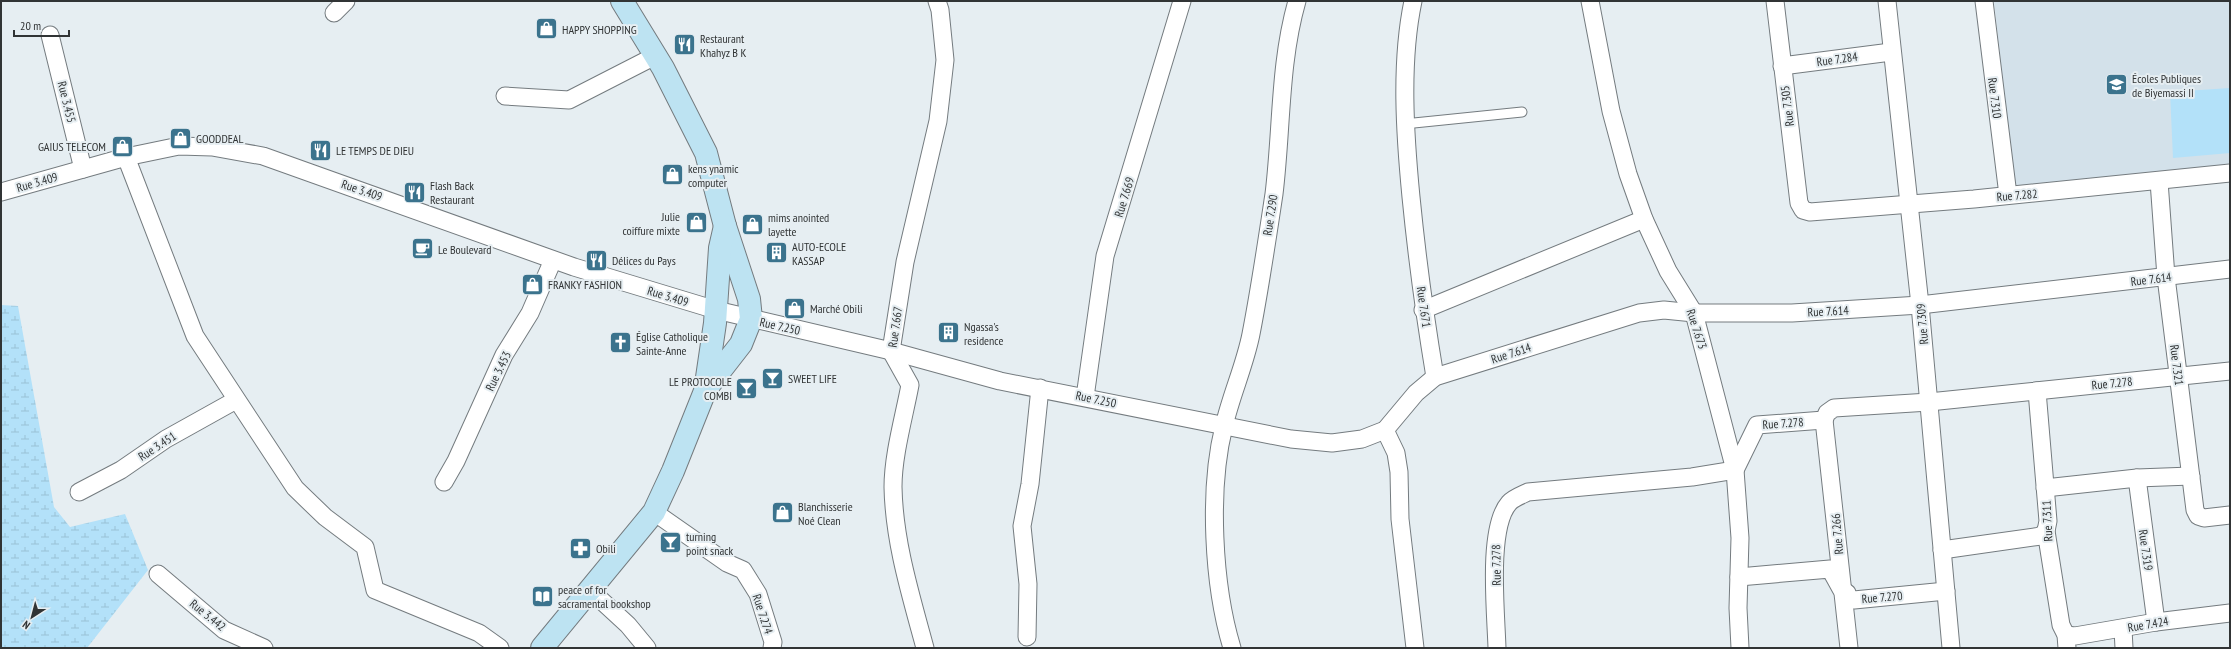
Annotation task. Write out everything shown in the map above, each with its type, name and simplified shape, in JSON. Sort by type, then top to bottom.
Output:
[{"type":"main road","points":[[622,1],[680,98],[706,153],[725,226],[749,299],[751,319],[741,344],[705,390]]},
{"type":"main road","points":[[542,648],[654,512],[691,430],[705,390],[716,310],[720,248],[725,226]]},
{"type":"street","name":"Rue 7.667","points":[[925,648],[905,574],[893,486],[898,447],[910,385],[891,352],[906,262],[938,121],[945,60],[940,10],[937,1]]},
{"type":"street","name":"Rue 7.669","points":[[1085,397],[1106,256],[1182,1]]},
{"type":"street","name":"Rue 7.290","points":[[1224,426],[1251,335],[1274,193],[1282,84],[1289,28],[1297,1]]},
{"type":"street","name":"Rue 7.671","points":[[1413,1],[1409,20],[1404,124],[1423,310],[1435,377]]},
{"type":"street","name":"Rue 7.673","points":[[1590,1],[1611,111],[1628,174],[1644,219],[1668,271],[1694,313],[1735,470],[1740,538],[1740,648]]},
{"type":"street","name":"Rue 7.305","points":[[1775,1],[1799,203],[1803,210]]},
{"type":"street","name":"Rue 7.309","points":[[1886,1],[1910,203],[1951,648]]},
{"type":"street","name":"Rue 7.310","points":[[1984,1],[2008,195]]},
{"type":"street","name":"Rue 3.455","points":[[50,35],[83,169]]},
{"type":"street","name":"Rue 7.284","points":[[1782,66],[1892,52]]},
{"type":"street","points":[[505,96],[569,100],[655,56]]},
{"type":"street","name":"Rue 3.409","points":[[1,192],[126,157],[179,146],[212,147],[263,156],[553,260],[716,310],[751,319]]},
{"type":"street","points":[[126,157],[189,325],[236,400],[295,488],[325,517],[365,547],[375,590],[479,633],[500,648]]},
{"type":"street","name":"Rue 7.282","points":[[1803,210],[1810,212],[2008,195],[2230,173]]},
{"type":"street","name":"Rue 7.321","points":[[2159,181],[2166,277],[2195,510],[2198,516],[2204,518],[2230,515]]},
{"type":"street","points":[[1423,310],[1644,219]]},
{"type":"street","name":"Rue 3.453","points":[[444,482],[456,461],[504,355],[530,313],[553,260]]},
{"type":"street","name":"Rue 7.614","points":[[1435,377],[1638,313],[1664,310],[1694,313],[1792,313],[1920,305],[2230,269]]},
{"type":"street","name":"Rue 7.250","points":[[751,319],[891,352],[1000,381],[1224,426]]},
{"type":"street","name":"Rue 7.278","points":[[1496,648],[1496,537],[1501,518],[1510,502],[1528,492],[1692,477],[1735,470],[1756,425],[1824,420],[1828,413],[1834,408],[1929,402],[2230,371]]},
{"type":"street","points":[[1232,648],[1223,612],[1215,532],[1215,479],[1224,426],[1291,439],[1332,443],[1362,439],[1385,430],[1416,393],[1435,377]]},
{"type":"street","points":[[1027,637],[1028,584],[1022,526],[1030,484],[1040,388]]},
{"type":"street","name":"Rue 7.311","points":[[2037,391],[2048,520],[2046,531],[2061,625],[2067,641]]},
{"type":"street","name":"Rue 3.451","points":[[79,492],[121,470],[166,438],[236,400]]},
{"type":"street","name":"Rue 7.266","points":[[1824,420],[1841,589],[1849,648]]},
{"type":"street","points":[[1385,430],[1396,453],[1399,472],[1400,520],[1415,648]]},
{"type":"street","points":[[2045,488],[2137,478],[2191,476]]},
{"type":"street","name":"Rue 7.319","points":[[2137,478],[2156,622]]},
{"type":"street","name":"Rue 7.274","points":[[654,512],[727,563],[743,570],[758,594],[773,642],[772,648]]},
{"type":"street","points":[[1942,550],[2041,536],[2046,531]]},
{"type":"street","name":"Rue 7.270","points":[[1739,577],[1830,569],[1841,589],[1847,593],[1848,597],[1854,600],[1946,591]]},
{"type":"street","name":"Rue 3.442","points":[[158,574],[224,630],[264,648]]},
{"type":"street","points":[[590,590],[628,625],[647,648]]},
{"type":"street","name":"Rue 7.424","points":[[2067,641],[2075,636],[2123,629],[2156,622],[2230,613]]},
{"type":"street","points":[[2123,629],[2124,648]]},
{"type":"lane","points":[[1404,124],[1522,112]]},
{"type":"shaded area","name":"Écoles Publiques de Biyemassi II","points":[[1994,1],[2230,1],[2230,169],[2015,190]]},
{"type":"green space","points":[[2230,88],[2230,153],[2173,158],[2170,92]]},
{"type":"green space","points":[[1,305],[18,306],[54,507],[70,527],[125,514],[148,570],[87,648],[1,648]]},
{"type":"place","name":"HAPPY SHOPPING","points":[[547,29]]},
{"type":"place","name":"Restaurant Khahyz B K","points":[[685,45]]},
{"type":"place","name":"Écoles Publiques de Biyemassi II","points":[[2117,85]]},
{"type":"place","name":"GOODDEAL","points":[[180,138]]},
{"type":"place","name":"GAIUS TELECOM","points":[[122,146]]},
{"type":"place","name":"LE TEMPS DE DIEU","points":[[320,150]]},
{"type":"place","name":"kens ynamic computer","points":[[672,175]]},
{"type":"place","name":"Flash Back Restaurant","points":[[415,192]]},
{"type":"place","name":"Julie coiffure mixte","points":[[696,223]]},
{"type":"place","name":"mims anointed layette","points":[[752,224]]},
{"type":"place","name":"Le Boulevard","points":[[422,249]]},
{"type":"place","name":"AUTO-ECOLE KASSAP","points":[[776,253]]},
{"type":"place","name":"Délices du Pays","points":[[597,260]]},
{"type":"place","name":"FRANKY FASHION","points":[[532,284]]},
{"type":"place","name":"Marché Obili","points":[[795,308]]},
{"type":"place","name":"Ngassa's residence","points":[[949,333]]},
{"type":"place","name":"Église Catholique Sainte-Anne","points":[[621,343]]},
{"type":"place","name":"SWEET LIFE","points":[[772,378]]},
{"type":"place","name":"LE PROTOCOLE COMBI","points":[[747,388]]},
{"type":"place","name":"Blanchisserie Noé Clean","points":[[783,513]]},
{"type":"place","name":"turning point snack","points":[[671,543]]},
{"type":"place","name":"Obili","points":[[581,548]]},
{"type":"place","name":"peace of for sacramental bookshop","points":[[542,596]]}]
